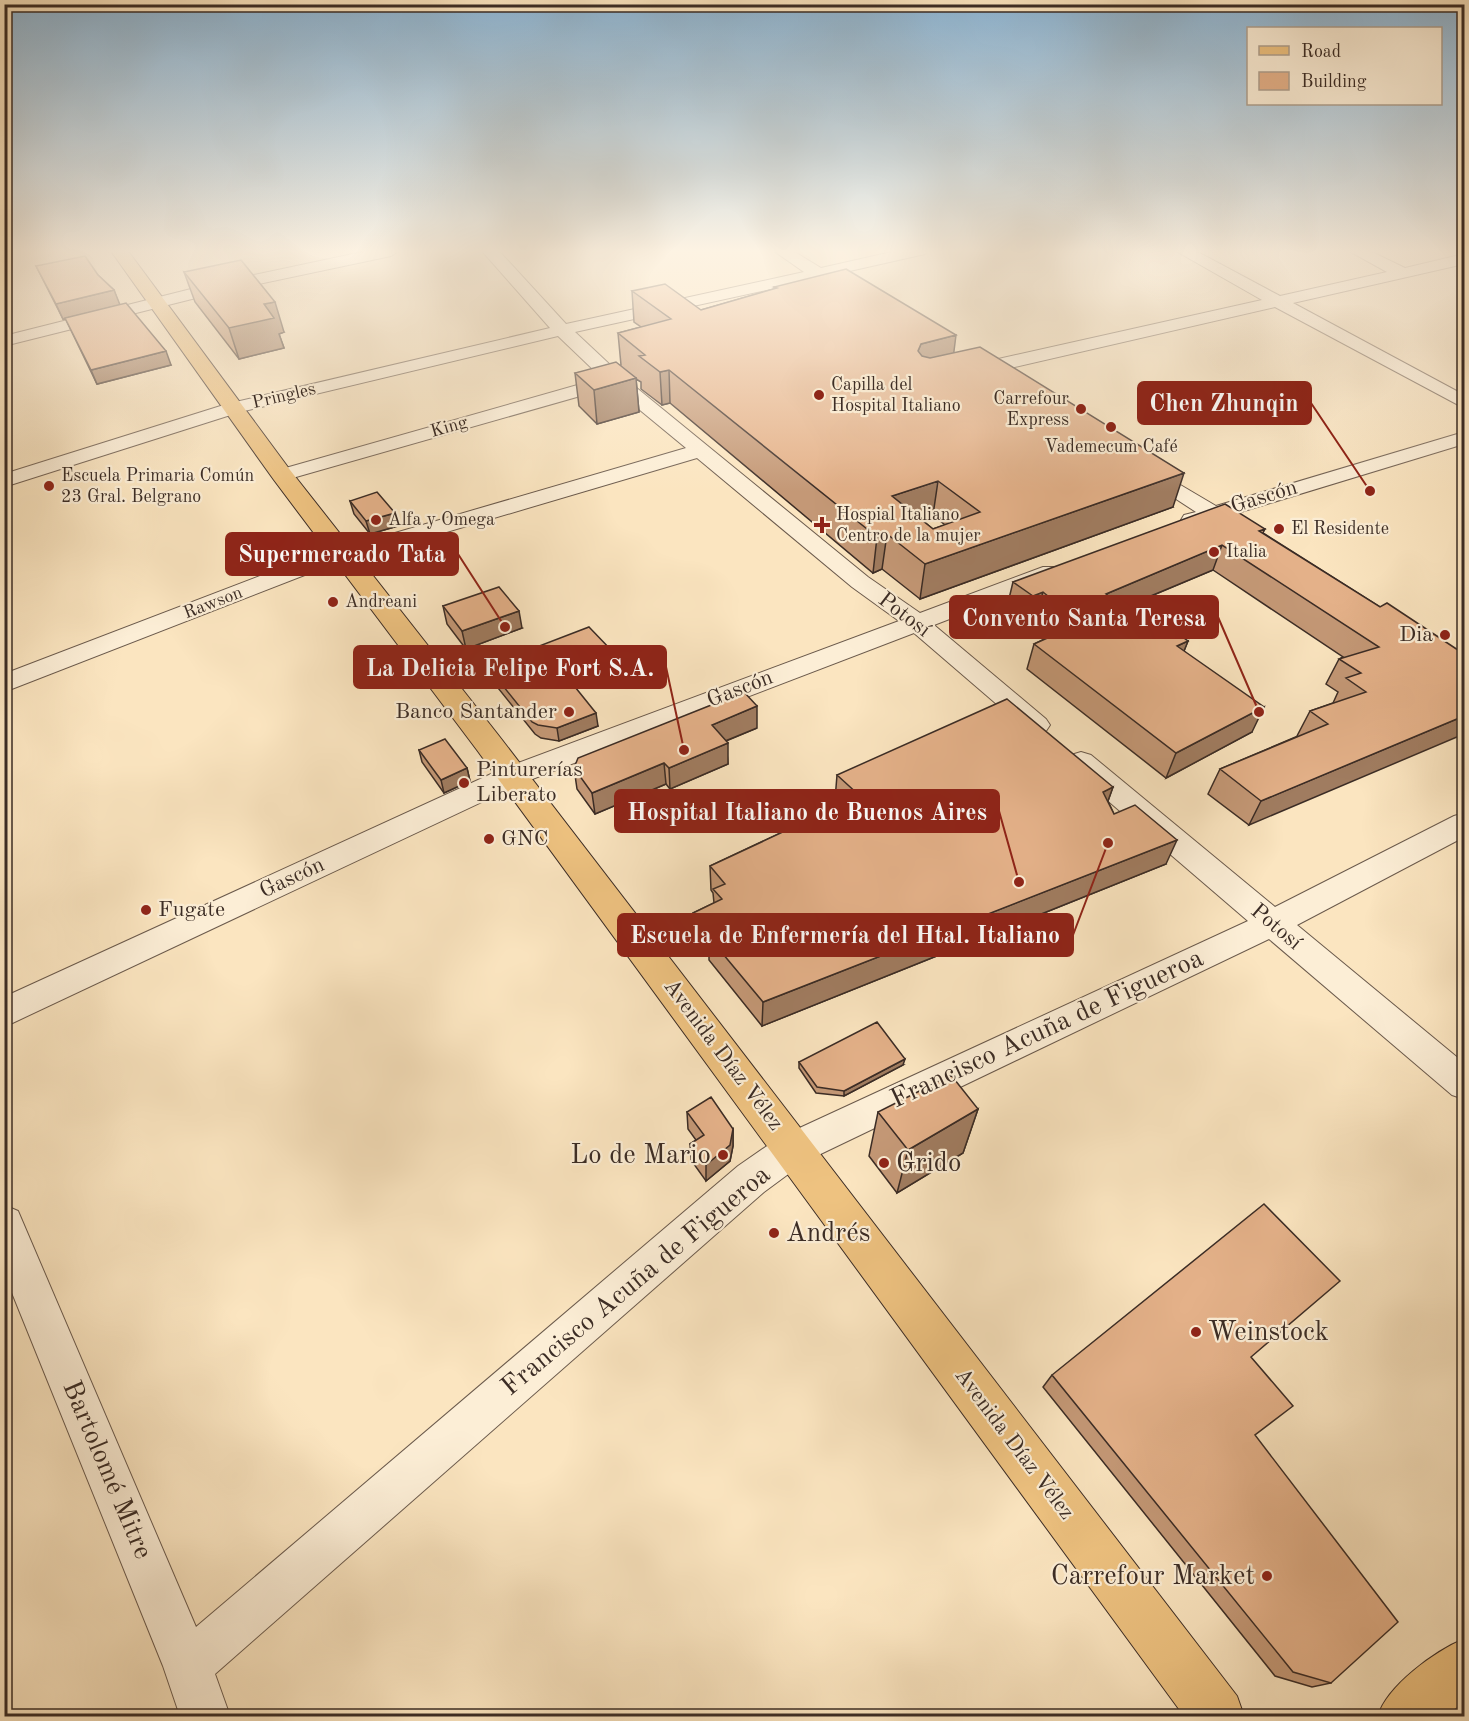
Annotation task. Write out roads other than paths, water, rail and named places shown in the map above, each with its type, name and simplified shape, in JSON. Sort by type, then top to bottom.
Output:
[{"type":"main road","name":"Avenida Díaz Vélez","points":[[178,331],[282,475],[512,776],[1217,1716]]},
{"type":"main road","points":[[1405,1716],[1464,1666]]},
{"type":"street","points":[[4,341],[42,331]]},
{"type":"street","name":"Pringles","points":[[4,481],[234,408],[556,331]]},
{"type":"street","name":"Potosí","points":[[563,331],[615,380],[860,582],[916,622],[1271,924],[1464,1084]]},
{"type":"street","points":[[948,376],[990,380],[1169,331]]},
{"type":"street","points":[[1335,331],[1464,402]]},
{"type":"street","points":[[962,359],[990,380]]},
{"type":"street","name":"King","points":[[282,475],[615,380]]},
{"type":"street","name":"Gascón","points":[[1171,528],[1212,513],[1464,438]]},
{"type":"street","name":"Rawson","points":[[4,684],[344,554],[702,450]]},
{"type":"street","points":[[1124,460],[1240,530]]},
{"type":"street","name":"Gascón","points":[[4,1013],[512,776],[1070,565]]},
{"type":"street","name":"Francisco Acuña de Figueroa","points":[[188,1666],[752,1179],[793,1149],[1271,924],[1464,824]]},
{"type":"street","name":"Bartolomé Mitre","points":[[4,1224],[188,1666],[205,1716]]},
{"type":"place","name":"Capilla del Hospital Italiano","points":[[819,395]]},
{"type":"place","name":"Carrefour Express","points":[[1081,409]]},
{"type":"place","name":"Vademecum Café","points":[[1111,427]]},
{"type":"place","name":"Escuela Primaria Común 23 Gral. Belgrano","points":[[49,486]]},
{"type":"place","name":"Chen Zhunqin","points":[[1370,491]]},
{"type":"place","name":"Alfa y Omega","points":[[376,520]]},
{"type":"place","name":"Hospial Italiano Centro de la mujer","points":[[822,525]]},
{"type":"place","name":"El Residente","points":[[1279,529]]},
{"type":"place","name":"Italia","points":[[1214,552]]},
{"type":"place","name":"Andreani","points":[[333,602]]},
{"type":"place","name":"Supermercado Tata","points":[[505,627]]},
{"type":"place","name":"Dia","points":[[1445,635]]},
{"type":"place","name":"Banco Santander","points":[[569,712]]},
{"type":"place","name":"Convento Santa Teresa","points":[[1259,712]]},
{"type":"place","name":"La Delicia Felipe Fort S.A.","points":[[684,750]]},
{"type":"place","name":"Pinturerías Liberato","points":[[464,783]]},
{"type":"place","name":"GNC","points":[[489,839]]},
{"type":"place","name":"Escuela de Enfermería del Htal. Italiano","points":[[1108,843]]},
{"type":"place","name":"Hospital Italiano de Buenos Aires","points":[[1019,882]]},
{"type":"place","name":"Fugate","points":[[146,910]]},
{"type":"place","name":"Lo de Mario","points":[[723,1155]]},
{"type":"place","name":"Grido","points":[[884,1163]]},
{"type":"place","name":"Andrés","points":[[774,1233]]},
{"type":"place","name":"Weinstock","points":[[1196,1332]]},
{"type":"place","name":"Carrefour Market","points":[[1267,1576]]}]
